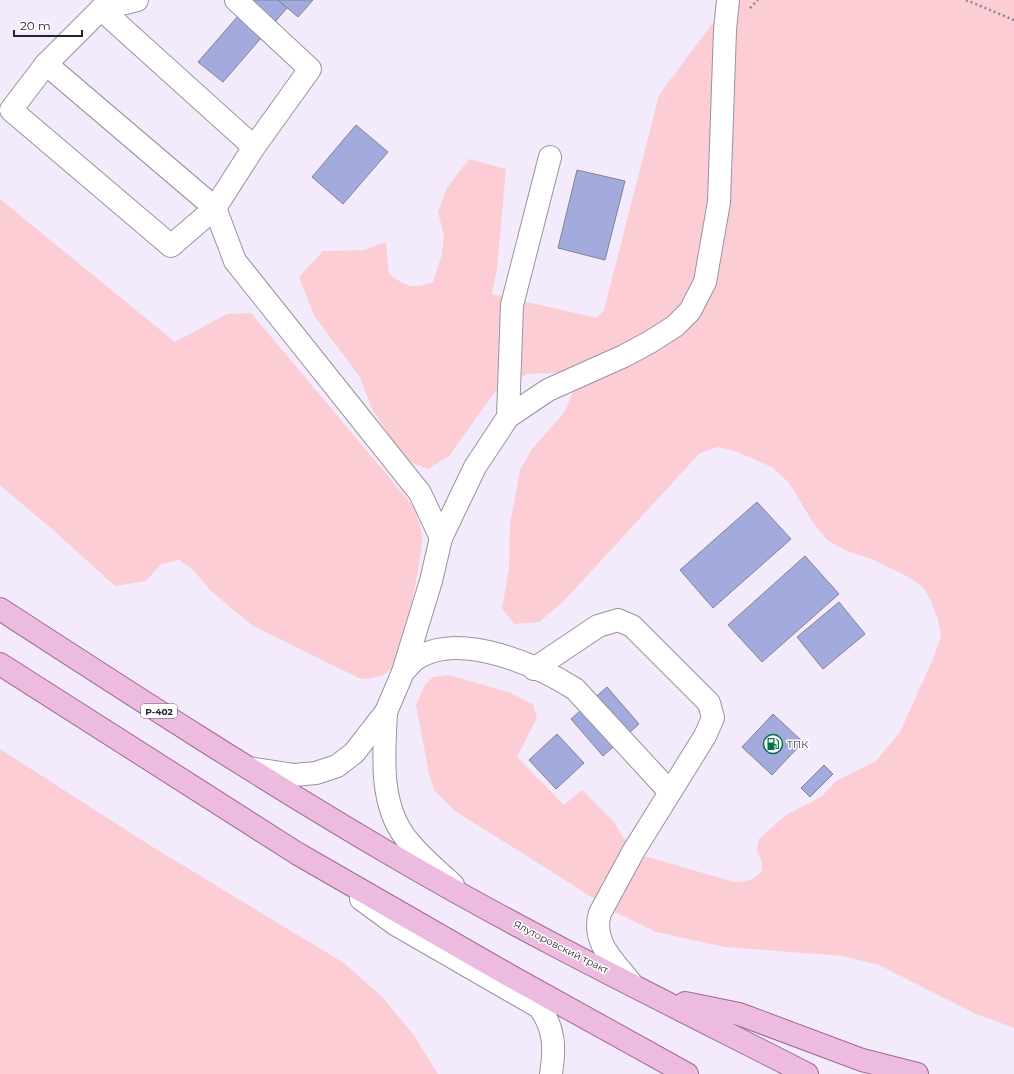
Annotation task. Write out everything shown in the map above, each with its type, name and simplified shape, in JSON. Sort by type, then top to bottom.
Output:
[{"type":"main road","name":"Р-402","points":[[0,609],[249,768]]},
{"type":"main road","points":[[0,664],[298,854],[687,1074]]},
{"type":"main road","name":"Ялуторовский тракт","points":[[249,768],[320,811],[535,935],[807,1074]]},
{"type":"main road","points":[[658,997],[739,1014],[862,1060],[917,1074]]},
{"type":"main road","points":[[625,1040],[676,1074]]},
{"type":"street","points":[[137,0],[101,9],[46,64],[12,110],[171,246],[215,208],[254,147],[310,69],[236,0]]},
{"type":"street","points":[[249,768],[294,775],[316,773],[337,766],[354,753],[386,712],[403,672],[431,581],[441,538],[475,467],[508,417],[528,402],[548,390],[624,356],[650,342],[675,326],[690,311],[705,282],[719,202],[725,30],[728,0]]},
{"type":"street","points":[[101,9],[254,147]]},
{"type":"street","points":[[46,64],[215,208],[235,261],[420,493],[441,538]]},
{"type":"street","points":[[508,417],[512,305],[550,158]]},
{"type":"street","points":[[534,668],[598,626],[618,620],[632,626],[709,703],[713,718],[705,736],[633,852],[600,913],[597,922],[597,930],[602,946],[632,984]]},
{"type":"street","points":[[403,672],[418,657],[437,650],[464,648],[492,651],[557,678],[575,690],[670,792]]},
{"type":"street","points":[[386,712],[384,759],[390,801],[394,816],[405,837],[463,894]]},
{"type":"street","points":[[298,854],[395,924],[538,1008],[547,1019],[553,1037],[551,1074]]},
{"type":"path","points":[[966,0],[1014,20]]},
{"type":"shaded area","points":[[730,0],[1014,0],[1014,1028],[976,1014],[879,965],[842,956],[725,947],[656,932],[617,913],[455,811],[434,790],[429,774],[416,705],[425,685],[433,677],[449,675],[508,692],[533,704],[537,718],[517,757],[564,805],[582,790],[614,822],[623,837],[641,855],[734,882],[747,881],[756,877],[762,871],[761,859],[757,850],[759,839],[786,815],[821,797],[836,781],[876,761],[900,732],[933,659],[941,636],[938,620],[932,603],[923,587],[903,574],[871,559],[847,551],[827,540],[814,524],[789,483],[772,467],[735,451],[718,447],[700,453],[562,603],[539,622],[514,624],[502,608],[509,569],[510,525],[520,470],[532,449],[564,413],[576,385],[574,372],[527,374],[494,393],[449,456],[428,469],[405,460],[371,407],[360,377],[315,317],[299,277],[323,251],[364,250],[386,242],[389,274],[400,282],[410,286],[420,286],[433,282],[442,254],[444,236],[438,212],[447,188],[469,159],[506,169],[497,269],[492,294],[597,318],[604,310],[659,95]]},
{"type":"shaded area","points":[[0,199],[175,342],[227,314],[251,313],[414,507],[422,533],[419,564],[401,645],[396,660],[389,671],[378,676],[361,679],[253,626],[212,592],[193,570],[179,560],[161,564],[146,581],[115,586],[52,529],[0,485]]},
{"type":"shaded area","points":[[0,749],[151,846],[344,963],[382,997],[413,1034],[438,1074],[0,1074]]},
{"type":"building","points":[[252,0],[278,0],[287,8],[223,82],[198,62]]},
{"type":"building","points":[[278,0],[313,0],[298,17]]},
{"type":"building","points":[[356,125],[388,152],[343,204],[312,177]]},
{"type":"building","points":[[577,170],[625,181],[605,260],[558,248]]},
{"type":"building","points":[[757,502],[791,539],[713,608],[680,570]]},
{"type":"building","points":[[805,556],[839,594],[762,662],[728,625]]},
{"type":"building","points":[[839,602],[865,634],[823,669],[797,637]]},
{"type":"building","points":[[607,687],[639,724],[603,756],[571,719]]},
{"type":"building","name":"ТПК","points":[[773,714],[803,742],[772,775],[742,747]]},
{"type":"building","points":[[557,734],[584,763],[556,789],[529,760]]},
{"type":"building","points":[[824,765],[833,774],[810,797],[801,788]]},
{"type":"place","name":"ТПК","points":[[773,744]]}]
